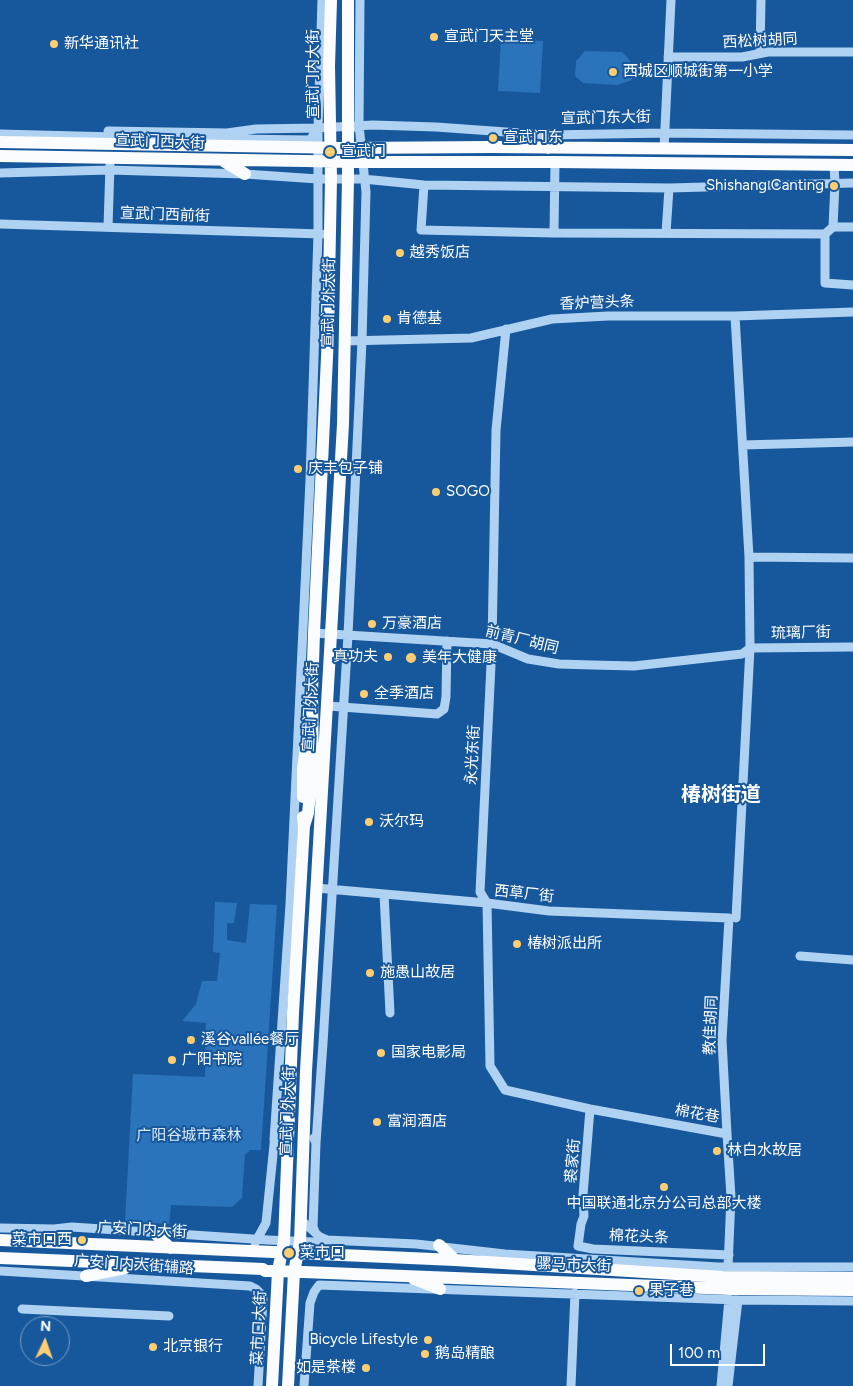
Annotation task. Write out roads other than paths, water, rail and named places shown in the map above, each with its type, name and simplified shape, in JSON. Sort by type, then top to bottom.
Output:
[{"type":"main road","name":"宣武门内大街","points":[[324,161],[319,145],[324,127],[331,0]]},
{"type":"main road","points":[[348,0],[353,126]]},
{"type":"main road","name":"宣武门外大街","points":[[294,1272],[299,1247],[301,1220],[316,888],[328,706],[342,424],[348,179],[347,146],[353,126]]},
{"type":"main road","points":[[548,135],[548,148]]},
{"type":"main road","name":"宣武门西大街","points":[[0,142],[53,140],[347,146]]},
{"type":"main road","name":"宣武门东大街","points":[[347,146],[364,148],[853,150]]},
{"type":"main road","name":"宣武门西大街","points":[[0,156],[348,162],[556,162]]},
{"type":"main road","points":[[222,160],[245,174]]},
{"type":"main road","name":"宣武门外大街","points":[[278,1271],[283,1247],[294,994],[304,826],[308,813],[313,764],[312,694],[314,633],[328,336],[324,234],[324,161]]},
{"type":"main road","points":[[556,162],[853,165]]},
{"type":"main road","points":[[155,1233],[170,1248]]},
{"type":"main road","name":"广安门内大街","points":[[0,1240],[249,1252],[283,1247],[299,1247]]},
{"type":"main road","points":[[438,1245],[455,1260]]},
{"type":"main road","name":"骡马市大街","points":[[299,1247],[455,1260],[704,1276],[853,1278]]},
{"type":"main road","points":[[0,1258],[278,1271]]},
{"type":"main road","points":[[590,1269],[610,1261]]},
{"type":"main road","points":[[86,1276],[144,1264]]},
{"type":"main road","points":[[687,1265],[704,1276]]},
{"type":"main road","name":"骡马市大街","points":[[278,1271],[731,1289],[853,1290]]},
{"type":"main road","name":"菜市口大街","points":[[272,1386],[278,1271]]},
{"type":"main road","points":[[288,1386],[294,1272]]},
{"type":"main road","points":[[319,1285],[324,1278],[336,1273]]},
{"type":"main road","points":[[405,1275],[440,1289]]},
{"type":"street","points":[[319,145],[324,127],[322,0]]},
{"type":"street","points":[[315,1232],[313,1227],[316,1143],[348,635],[362,341],[366,192],[353,126],[360,0]]},
{"type":"street","points":[[664,149],[671,0]]},
{"type":"street","points":[[760,53],[761,0]]},
{"type":"street","name":"西松树胡同","points":[[668,57],[742,57],[760,53],[853,52]]},
{"type":"street","name":"宣武门东大街","points":[[324,127],[436,126],[548,135],[665,133],[853,135]]},
{"type":"street","name":"宣武门西大街","points":[[0,134],[53,140],[78,130],[227,133],[256,129],[324,127]]},
{"type":"street","points":[[108,227],[111,157]]},
{"type":"street","points":[[554,233],[556,162]]},
{"type":"street","points":[[833,227],[834,165]]},
{"type":"street","name":"宣武门西大街","points":[[0,173],[109,170],[363,179]]},
{"type":"street","points":[[363,179],[424,186],[669,188],[853,183]]},
{"type":"street","points":[[424,186],[421,230],[554,233],[825,234],[833,227],[853,227]]},
{"type":"street","points":[[666,233],[669,188]]},
{"type":"street","name":"宣武门西前街","points":[[0,224],[324,234]]},
{"type":"street","points":[[249,1252],[266,1223],[274,1140],[298,750],[310,480],[324,234]]},
{"type":"street","points":[[825,234],[825,283],[853,285]]},
{"type":"street","name":"香炉营头条","points":[[344,341],[470,338],[552,319],[608,316],[735,316],[853,312]]},
{"type":"street","name":"教佳胡同","points":[[727,1134],[722,1040],[750,648],[749,557],[735,316]]},
{"type":"street","name":"永光东街","points":[[506,329],[496,430],[492,644],[480,892],[487,903],[490,1066],[506,1090],[590,1109]]},
{"type":"street","points":[[743,445],[853,442]]},
{"type":"street","points":[[749,557],[853,558]]},
{"type":"street","name":"前青厂胡同","points":[[314,633],[492,644],[528,659],[559,664],[617,666],[634,666],[742,654],[750,648]]},
{"type":"street","points":[[328,706],[437,714],[444,709],[446,697],[447,641]]},
{"type":"street","name":"琉璃厂街","points":[[750,648],[853,647]]},
{"type":"street","name":"西草厂街","points":[[316,888],[487,903],[549,911],[732,918]]},
{"type":"street","points":[[384,894],[390,1012]]},
{"type":"street","points":[[800,956],[853,960]]},
{"type":"street","points":[[274,1140],[279,1120],[289,1103]]},
{"type":"street","points":[[305,1109],[316,1143]]},
{"type":"street","name":"棉花巷","points":[[590,1109],[727,1134],[731,1197],[728,1267]]},
{"type":"street","name":"裘家街","points":[[584,1216],[583,1195],[590,1109]]},
{"type":"street","name":"棉花头条","points":[[584,1216],[578,1246],[593,1249],[729,1255]]},
{"type":"street","points":[[301,1220],[320,1237],[327,1240]]},
{"type":"street","points":[[0,1228],[54,1229],[72,1227],[256,1240],[283,1247]]},
{"type":"street","points":[[244,1239],[262,1231]]},
{"type":"street","points":[[299,1247],[327,1240]]},
{"type":"street","name":"骡马市大街","points":[[327,1240],[438,1245],[505,1254],[687,1265],[728,1267],[853,1267]]},
{"type":"street","name":"广安门内大街辅路","points":[[0,1271],[250,1286],[256,1289],[262,1296],[258,1386]]},
{"type":"street","points":[[304,1386],[310,1303],[319,1285]]},
{"type":"street","name":"骡马市大街","points":[[319,1285],[734,1300],[853,1302]]},
{"type":"street","points":[[571,1386],[575,1293]]},
{"type":"street","points":[[721,1386],[734,1300]]},
{"type":"street","points":[[728,1386],[734,1300]]},
{"type":"street","points":[[22,1309],[169,1316]]},
{"type":"place","name":"宣武门天主堂","points":[[434,37]]},
{"type":"place","name":"新华通讯社","points":[[54,44]]},
{"type":"place","name":"西城区顺城街第一小学","points":[[613,72]]},
{"type":"place","name":"宣武门东","points":[[493,138]]},
{"type":"place","name":"宣武门","points":[[330,152]]},
{"type":"place","name":"Shishang Canting","points":[[834,186]]},
{"type":"place","name":"越秀饭店","points":[[400,253]]},
{"type":"place","name":"肯德基","points":[[387,319]]},
{"type":"place","name":"庆丰包子铺","points":[[298,469]]},
{"type":"place","name":"SOGO","points":[[436,492]]},
{"type":"place","name":"万豪酒店","points":[[372,624]]},
{"type":"place","name":"真功夫","points":[[388,657]]},
{"type":"place","name":"美年大健康","points":[[411,658]]},
{"type":"place","name":"全季酒店","points":[[364,694]]},
{"type":"place","name":"沃尔玛","points":[[369,822]]},
{"type":"place","name":"椿树派出所","points":[[517,944]]},
{"type":"place","name":"施愚山故居","points":[[370,973]]},
{"type":"place","name":"溪谷vallée餐厅","points":[[191,1040]]},
{"type":"place","name":"国家电影局","points":[[381,1053]]},
{"type":"place","name":"广阳书院","points":[[172,1060]]},
{"type":"place","name":"富润酒店","points":[[377,1122]]},
{"type":"place","name":"林白水故居","points":[[717,1151]]},
{"type":"place","name":"中国联通北京分公司总部大楼","points":[[664,1187]]},
{"type":"place","name":"菜市口西","points":[[82,1240]]},
{"type":"place","name":"菜市口","points":[[289,1253]]},
{"type":"place","name":"果子巷","points":[[639,1291]]},
{"type":"place","name":"Bicycle Lifestyle","points":[[428,1340]]},
{"type":"place","name":"北京银行","points":[[153,1347]]},
{"type":"place","name":"鹅岛精酿","points":[[425,1354]]},
{"type":"place","name":"如是茶楼","points":[[366,1368]]},
{"type":"district","name":"椿树街道","points":[[721,795]]},
{"type":"park label","name":"广阳谷城市森林","points":[[189,1136]]}]
